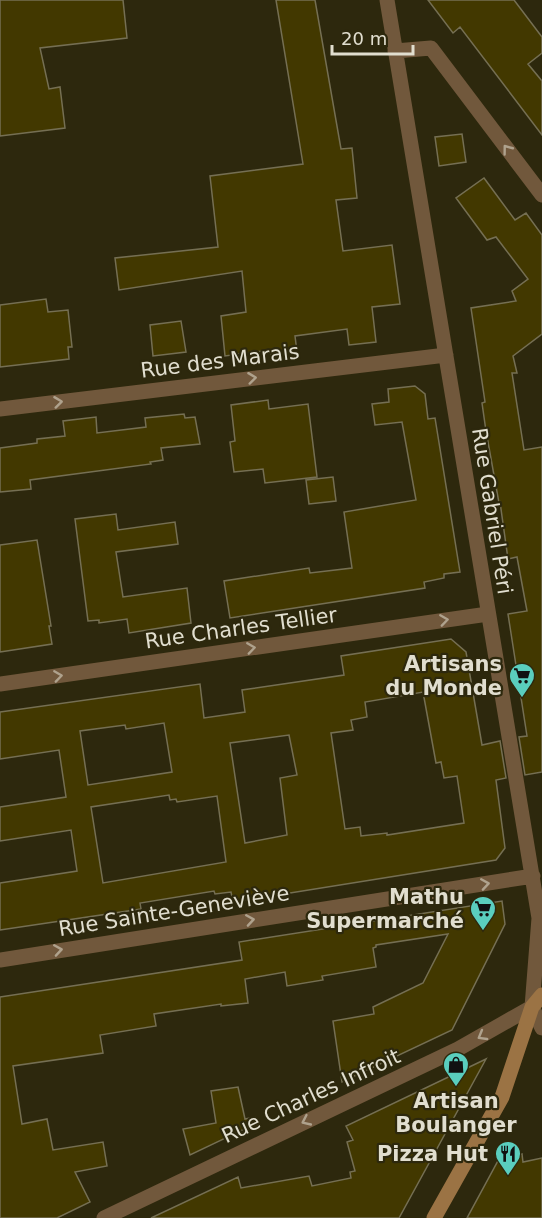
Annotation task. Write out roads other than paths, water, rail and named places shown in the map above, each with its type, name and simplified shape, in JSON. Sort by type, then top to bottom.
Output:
[{"type":"main road","points":[[434,1218],[502,1096],[537,1001]]},
{"type":"street","name":"Rue Gabriel Péri","points":[[387,0],[533,876],[539,918],[537,1001],[542,1028]]},
{"type":"street","points":[[395,51],[431,48],[542,195]]},
{"type":"street","name":"Rue des Marais","points":[[0,409],[446,355]]},
{"type":"street","name":"Rue Charles Tellier","points":[[0,684],[488,614]]},
{"type":"street","name":"Rue Sainte-Geneviève","points":[[0,960],[533,876]]},
{"type":"street","name":"Rue Charles Infroit","points":[[104,1218],[458,1049],[537,1001]]},
{"type":"place","name":"Artisans du Monde","points":[[522,699]]},
{"type":"place","name":"Mathu Supermarché","points":[[483,932]]},
{"type":"place","name":"Artisan Boulanger","points":[[456,1088]]},
{"type":"place","name":"Pizza Hut","points":[[508,1177]]}]
